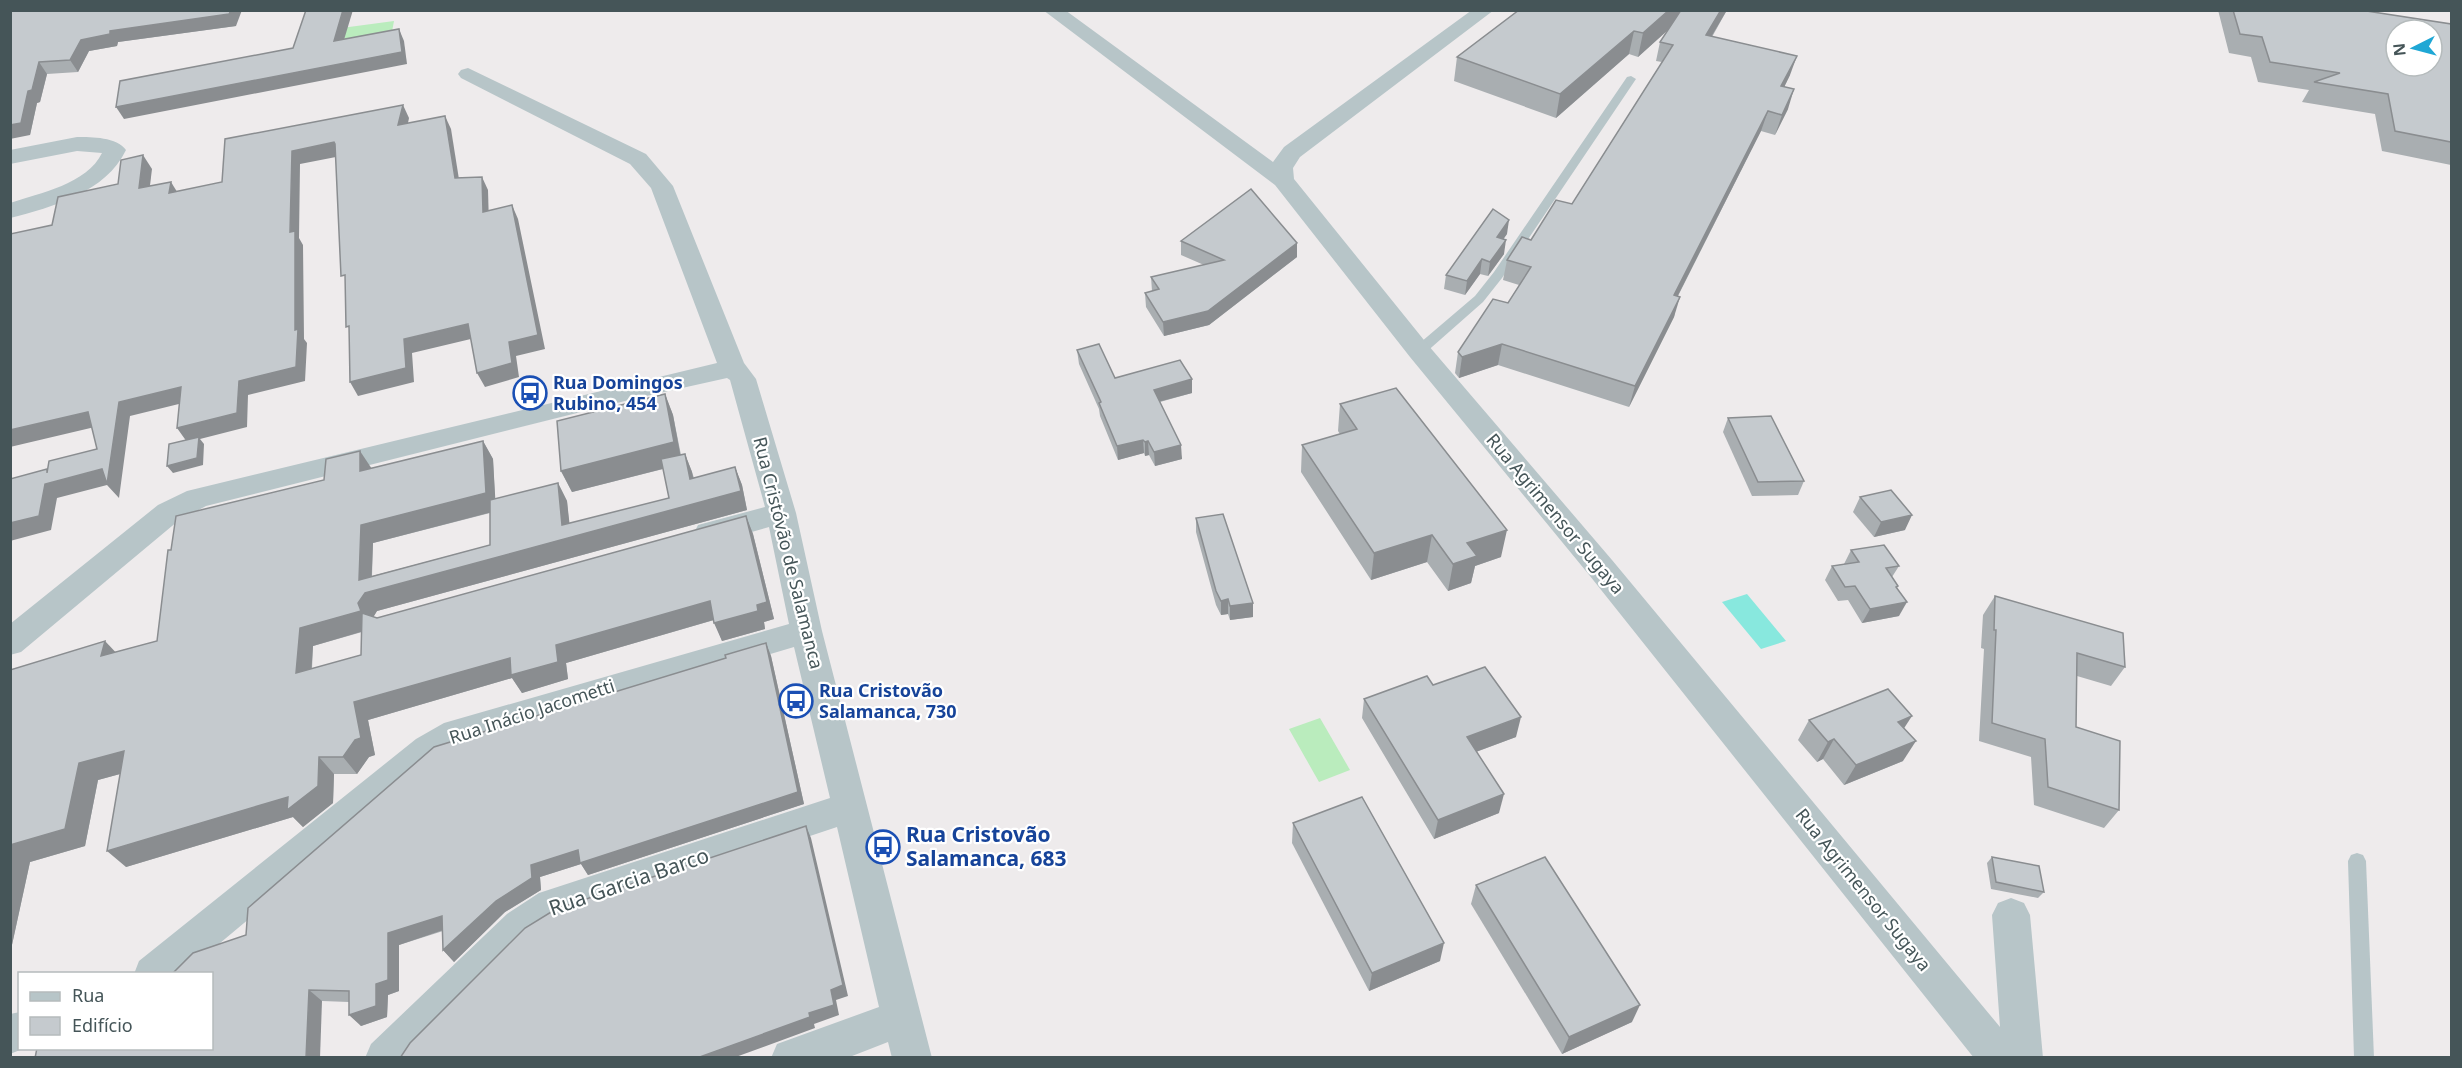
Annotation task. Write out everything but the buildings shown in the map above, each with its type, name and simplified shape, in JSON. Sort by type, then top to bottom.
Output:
[{"type":"street","name":"Rua Agrimensor Sugaya","points":[[1052,10],[1283,180],[1419,351],[1593,559],[2000,1058]]},
{"type":"street","points":[[1283,180],[1280,170],[1292,152],[1485,10]]},
{"type":"street","name":"Rua Cristóvão de Salamanca","points":[[468,74],[638,159],[662,186],[732,368],[740,374],[742,379],[781,513],[806,631],[912,1058]]},
{"type":"street","points":[[10,158],[86,144],[106,145],[116,150],[109,165],[100,173],[10,211]]},
{"type":"street","points":[[10,643],[168,513],[197,498],[637,389],[732,368]]},
{"type":"street","points":[[677,542],[781,513]]},
{"type":"street","name":"Rua Inácio Jacometti","points":[[155,972],[428,749],[456,733],[806,631]]},
{"type":"street","name":"Rua Garcia Barco","points":[[385,1058],[520,926],[552,905],[850,807]]},
{"type":"street","points":[[2011,915],[2024,1058]]},
{"type":"street","points":[[791,1058],[902,1018]]},
{"type":"lane","points":[[1419,351],[1479,299],[1498,275],[1631,79]]},
{"type":"lane","points":[[2357,861],[2364,1058]]},
{"type":"green space","points":[[394,21],[391,37],[331,45],[334,29]]},
{"type":"green space","points":[[1320,718],[1350,770],[1319,782],[1289,729]]},
{"type":"water","points":[[1747,594],[1786,641],[1761,649],[1722,602]]},
{"type":"place","name":"Rua Domingos Rubino, 454","points":[[530,393]]},
{"type":"place","name":"Rua Cristovão Salamanca, 730","points":[[796,701]]},
{"type":"place","name":"Rua Cristovão Salamanca, 683","points":[[883,847]]}]
